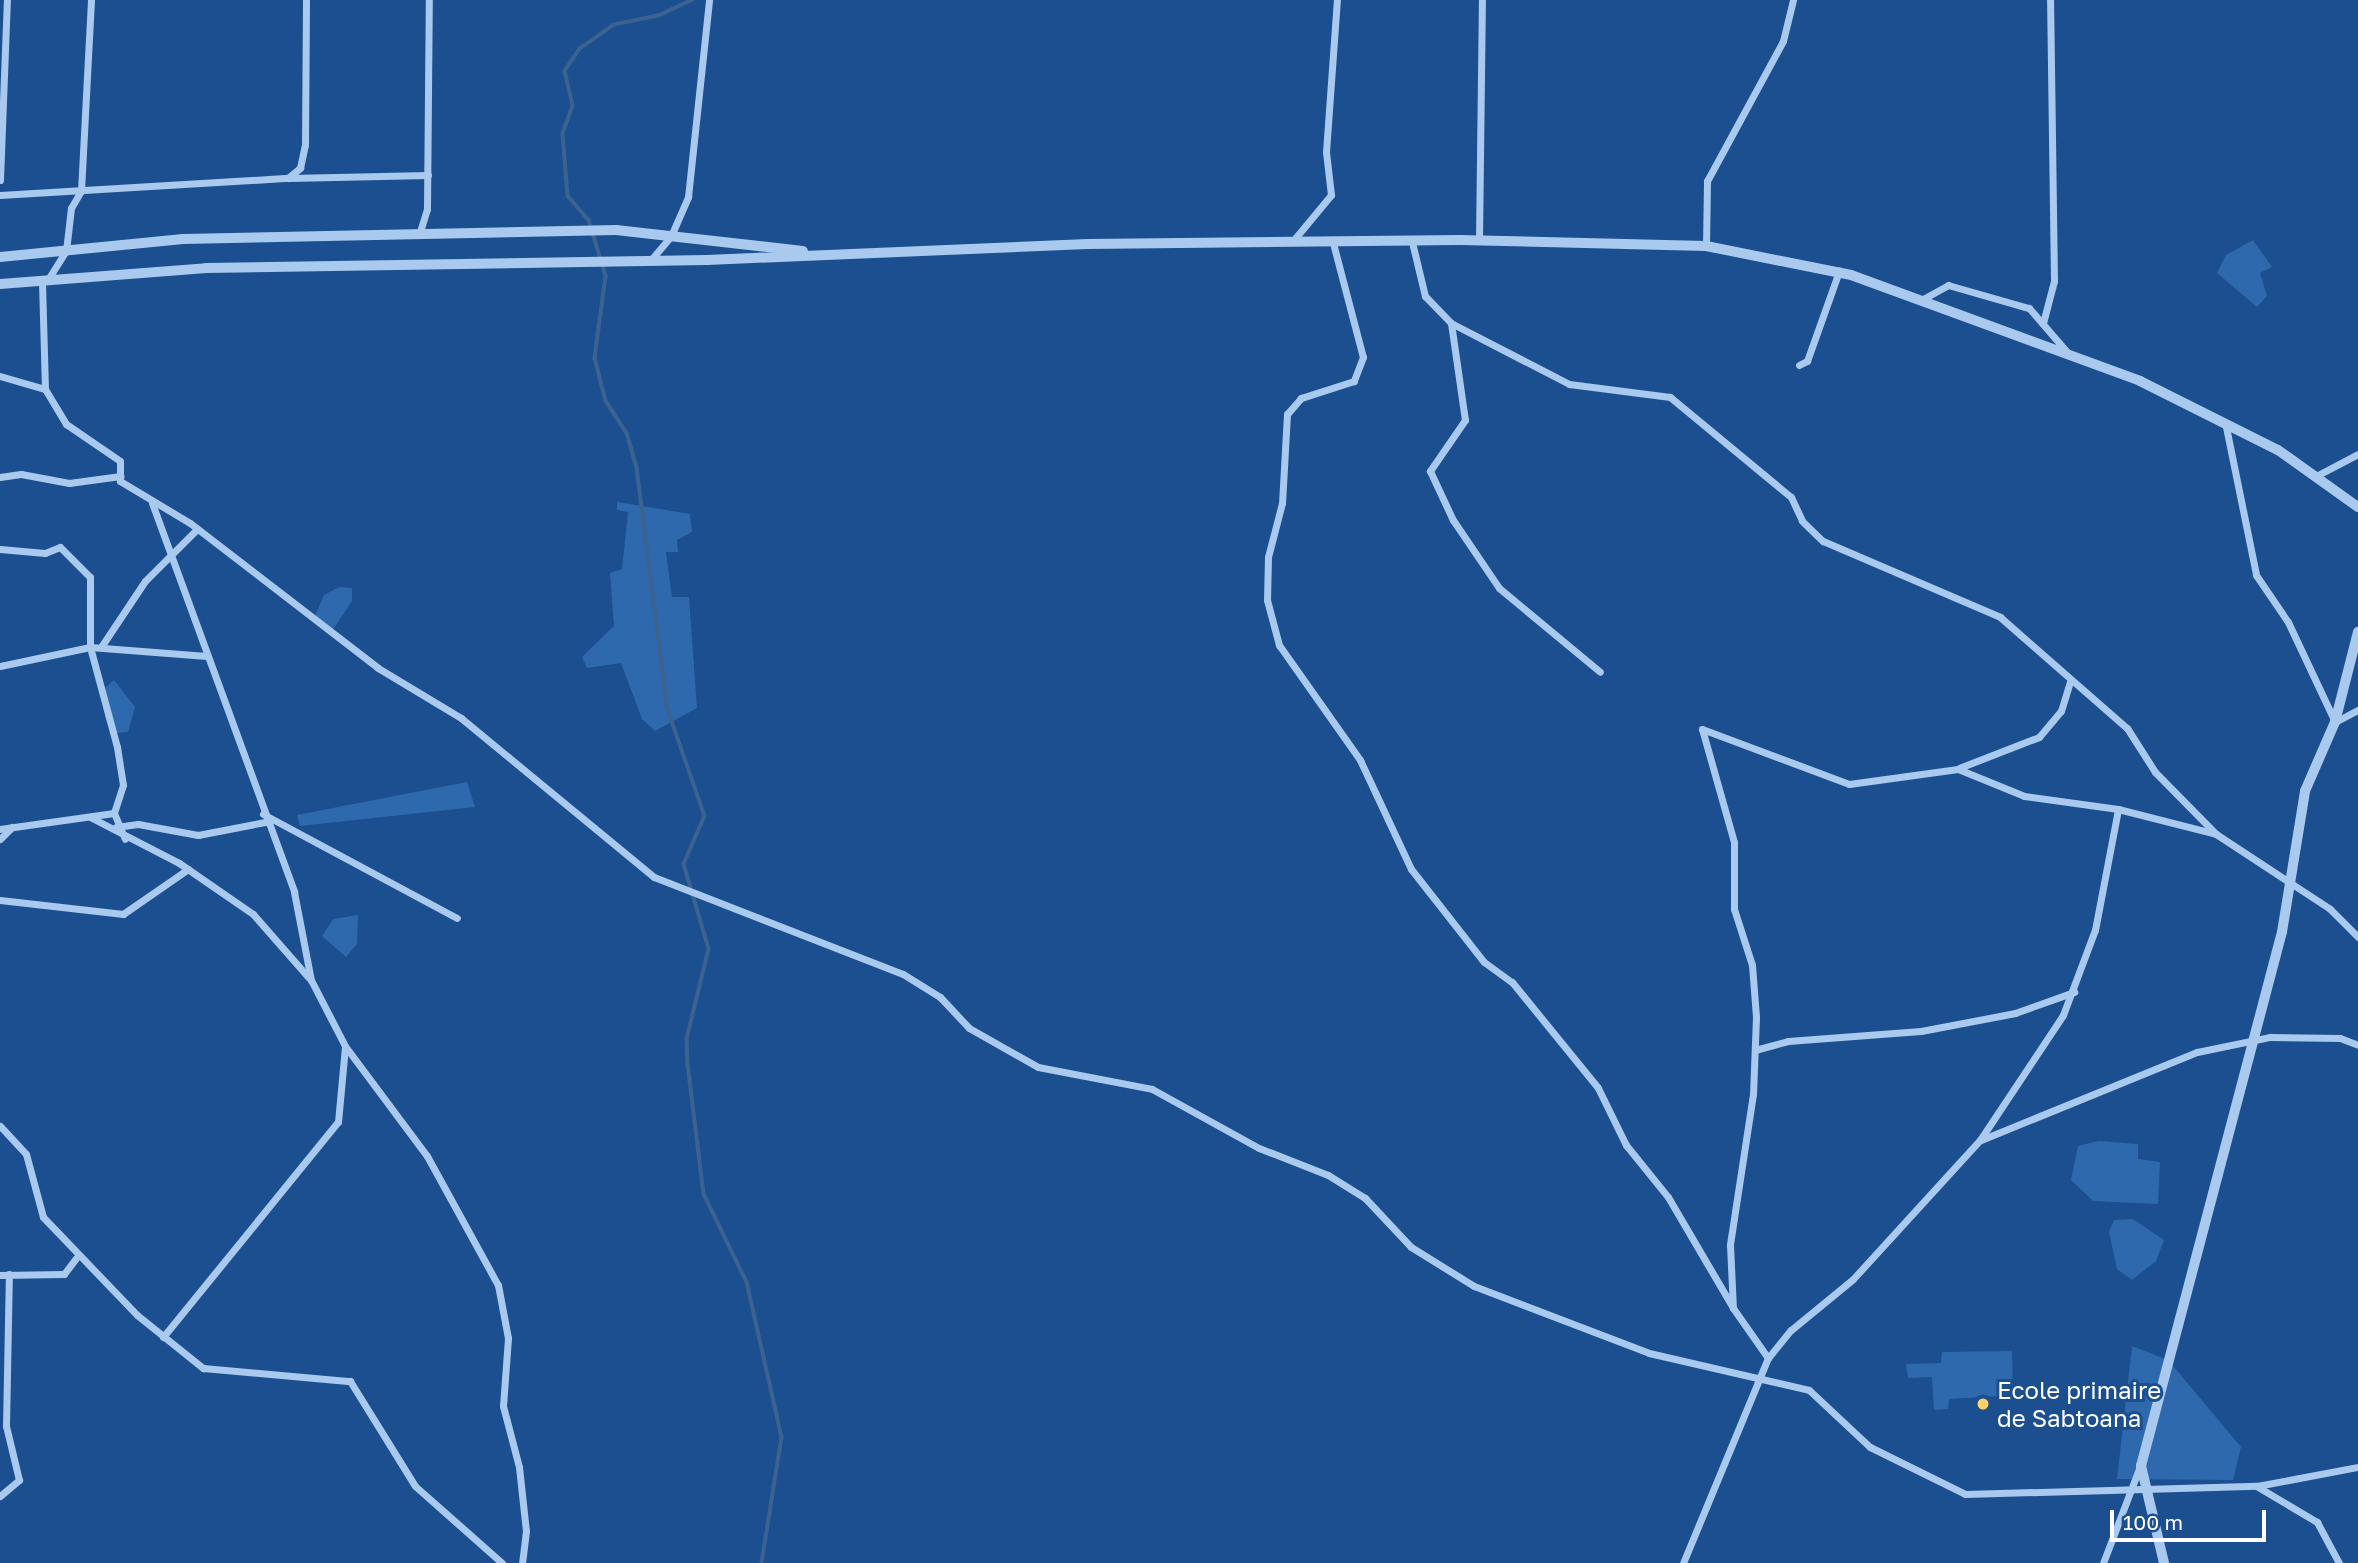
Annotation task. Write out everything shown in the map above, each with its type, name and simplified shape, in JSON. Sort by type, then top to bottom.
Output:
[{"type":"street","points":[[0,180],[7,0]]},
{"type":"street","points":[[91,0],[81,191],[71,208],[66,251],[45,282],[45,389],[66,424],[120,461],[121,476],[152,503],[197,529],[378,668],[461,718],[654,877],[903,974],[940,997],[969,1028],[1038,1067],[1152,1088],[1259,1148],[1328,1175],[1365,1198],[1411,1247],[1474,1286],[1578,1330],[1755,1378],[1810,1390],[1870,1447],[1950,1490],[2143,1490],[2257,1486],[2358,1467]]},
{"type":"street","points":[[288,178],[300,168],[305,145],[306,0]]},
{"type":"street","points":[[419,235],[428,175],[429,0]]},
{"type":"street","points":[[650,261],[671,236],[688,197],[709,0]]},
{"type":"street","points":[[1292,242],[1331,195],[1326,152],[1337,0]]},
{"type":"street","points":[[1479,240],[1482,0]]},
{"type":"street","points":[[1706,246],[1707,181],[1783,41],[1793,0]]},
{"type":"street","points":[[2043,323],[2054,281],[2050,0]]},
{"type":"street","points":[[0,195],[288,178],[428,175]]},
{"type":"street","points":[[0,257],[183,239],[616,230],[830,254]]},
{"type":"street","points":[[0,284],[334,264],[650,261],[1292,242],[1479,240],[1706,246],[1839,271],[2067,352],[2225,422],[2316,476],[2358,507]]},
{"type":"street","points":[[1412,242],[1425,296],[1451,323],[1569,384],[1678,402],[1791,497],[1802,521],[1823,541],[1985,607],[2127,728],[2155,772],[2216,834],[2290,884],[2358,937]]},
{"type":"street","points":[[1333,243],[1363,357],[1354,381],[1301,398],[1287,414],[1282,503],[1268,557],[1267,600],[1279,645],[1360,760],[1411,869],[1484,962],[1512,982],[1598,1088],[1626,1145],[1668,1197],[1733,1308],[1768,1358]]},
{"type":"street","points":[[1799,365],[1807,361],[1839,271]]},
{"type":"street","points":[[1923,299],[1948,285],[1978,290],[2029,308],[2067,352]]},
{"type":"street","points":[[1451,323],[1465,420],[1430,471],[1453,520],[1499,588],[1600,672]]},
{"type":"street","points":[[0,376],[45,389]]},
{"type":"street","points":[[2225,422],[2256,575],[2288,622],[2335,722]]},
{"type":"street","points":[[2316,476],[2358,454]]},
{"type":"street","points":[[0,477],[21,474],[69,483],[121,476]]},
{"type":"street","points":[[152,503],[169,559],[207,656],[261,813],[294,892],[311,981]]},
{"type":"street","points":[[101,647],[145,581],[197,529]]},
{"type":"street","points":[[0,549],[60,547],[82,569],[93,597],[90,647],[123,785],[114,813],[125,839]]},
{"type":"street","points":[[2103,1563],[2141,1466],[2290,884],[2305,791],[2335,722],[2358,632]]},
{"type":"street","points":[[0,666],[90,647],[207,656]]},
{"type":"street","points":[[1733,1308],[1730,1244],[1755,1050],[1752,965],[1734,909],[1734,842],[1702,729],[1849,784],[1958,769],[2039,737],[2061,711],[2070,682]]},
{"type":"street","points":[[2335,722],[2358,710]]},
{"type":"street","points":[[1958,769],[2024,796],[2118,809],[2216,834]]},
{"type":"street","points":[[1683,1563],[1755,1378],[1768,1358],[1800,1322],[1853,1279],[1980,1140],[2074,992],[2081,957],[2095,930],[2118,809]]},
{"type":"street","points":[[0,829],[114,813]]},
{"type":"street","points":[[261,813],[457,918]]},
{"type":"street","points":[[90,817],[125,839],[188,869],[253,914],[311,981],[345,1046],[394,1105],[498,1285],[508,1338],[503,1406],[519,1467],[526,1531],[522,1563]]},
{"type":"street","points":[[108,828],[198,835],[265,822]]},
{"type":"street","points":[[0,839],[13,827]]},
{"type":"street","points":[[0,900],[123,914],[188,869]]},
{"type":"street","points":[[1755,1050],[1787,1041],[1921,1031],[2015,1013],[2074,992]]},
{"type":"street","points":[[1980,1140],[2197,1052],[2250,1039],[2340,1038],[2358,1045]]},
{"type":"street","points":[[163,1337],[338,1122],[345,1046]]},
{"type":"street","points":[[0,1126],[26,1154],[43,1217],[76,1258],[163,1337],[202,1367],[350,1381],[415,1486],[502,1563]]},
{"type":"street","points":[[0,1275],[64,1274],[76,1258]]},
{"type":"street","points":[[0,1496],[19,1480],[6,1426],[9,1274]]},
{"type":"street","points":[[2141,1466],[2143,1490],[2164,1563]]},
{"type":"street","points":[[2257,1486],[2304,1510],[2339,1563]]},
{"type":"shaded area","points":[[2253,240],[2272,267],[2260,273],[2267,296],[2257,307],[2217,273],[2226,255]]},
{"type":"shaded area","points":[[617,502],[690,514],[692,532],[677,540],[678,552],[666,552],[672,597],[689,597],[697,708],[655,731],[642,719],[621,663],[587,668],[582,657],[614,626],[610,573],[622,569],[628,512],[617,510]]},
{"type":"shaded area","points":[[339,587],[352,588],[352,601],[332,631],[315,616],[324,595]]},
{"type":"shaded area","points":[[114,680],[135,707],[128,732],[115,733],[106,721],[102,691]]},
{"type":"shaded area","points":[[467,782],[475,807],[300,826],[297,815]]},
{"type":"shaded area","points":[[358,915],[357,944],[346,957],[322,936],[333,919]]},
{"type":"shaded area","points":[[2098,1141],[2138,1144],[2138,1159],[2160,1162],[2158,1204],[2093,1201],[2071,1180],[2078,1146]]},
{"type":"shaded area","points":[[2133,1219],[2164,1240],[2156,1261],[2132,1280],[2117,1269],[2109,1232],[2114,1220]]},
{"type":"shaded area","points":[[2132,1346],[2168,1360],[2241,1447],[2233,1480],[2117,1479]]},
{"type":"shaded area","points":[[2012,1351],[2013,1395],[1949,1399],[1948,1409],[1934,1410],[1932,1377],[1908,1378],[1906,1364],[1941,1363],[1942,1352]]},
{"type":"waterway","points":[[693,0],[658,16],[614,25],[580,49],[565,71],[573,106],[563,134],[568,196],[589,220],[606,276],[595,358],[606,401],[627,433],[637,468],[667,707],[705,816],[684,864],[709,949],[687,1039],[688,1064],[704,1194],[747,1282],[782,1437],[762,1563]]},
{"type":"place","name":"Ecole primaire de Sabtoana","points":[[1983,1404]]}]
